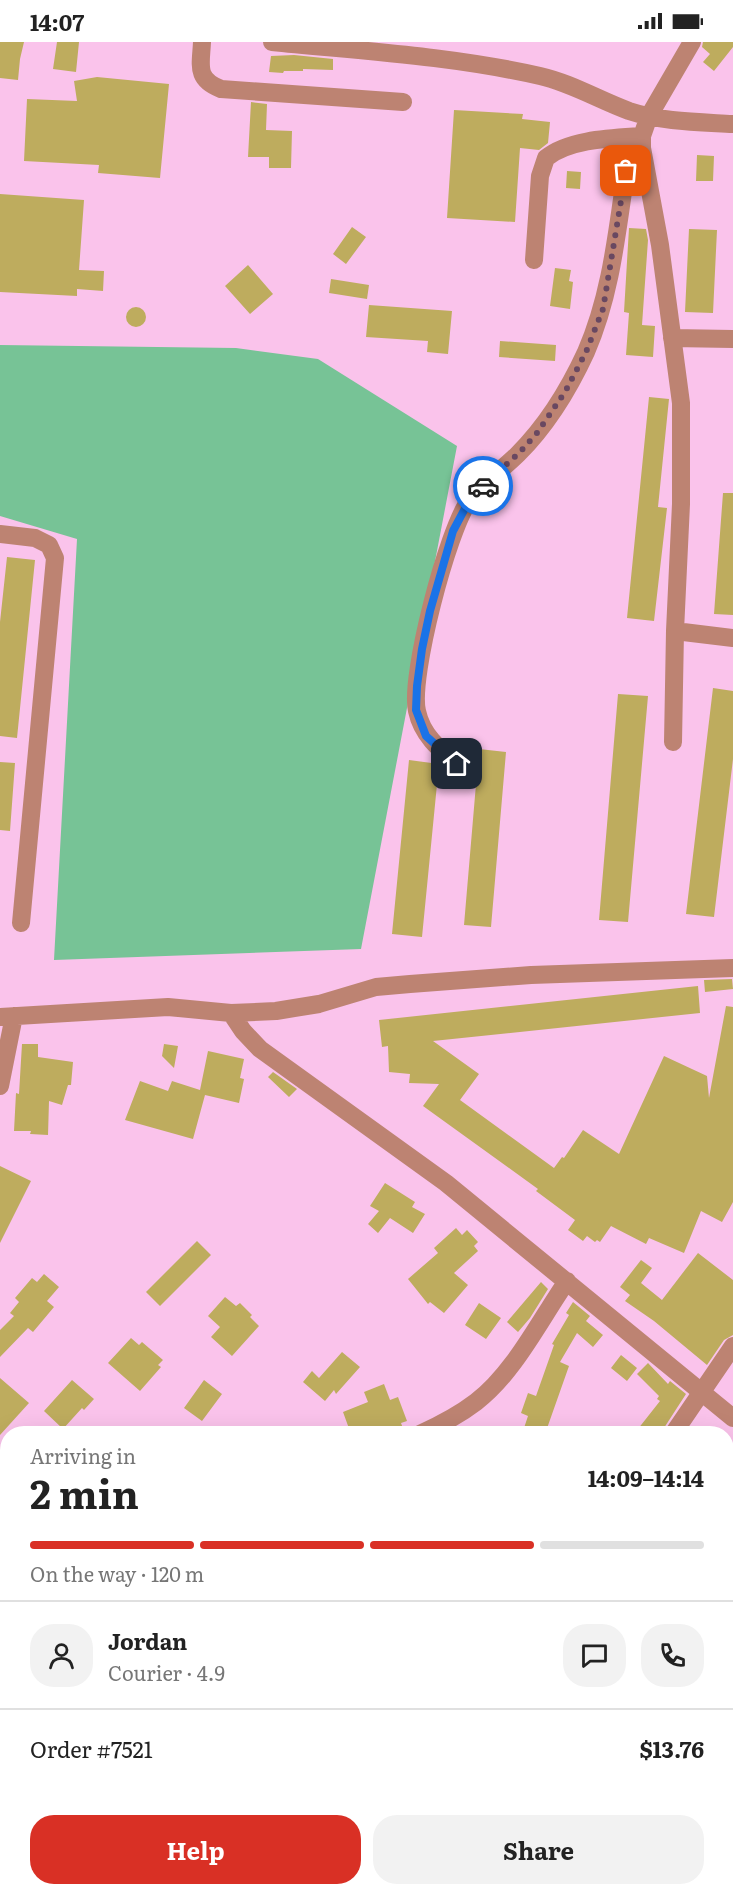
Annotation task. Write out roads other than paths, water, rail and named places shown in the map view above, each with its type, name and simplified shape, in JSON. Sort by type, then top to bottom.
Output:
[{"type":"street","points":[[202,42],[202,76],[221,89],[403,102]]},
{"type":"street","points":[[272,42],[456,60],[501,67],[555,79],[630,111],[649,116],[687,122],[733,124]]},
{"type":"street","points":[[457,764],[426,736],[416,710],[422,649],[453,531],[470,499],[537,433],[565,392],[586,352],[603,309],[626,171],[642,142],[649,116],[692,42]]},
{"type":"street","points":[[534,260],[540,176],[546,158],[562,148],[598,140],[642,142]]},
{"type":"street","points":[[642,142],[660,245],[681,402],[681,504],[673,742]]},
{"type":"street","points":[[672,338],[733,339]]},
{"type":"street","points":[[0,534],[35,538],[49,545],[55,558],[21,922]]},
{"type":"street","points":[[675,631],[733,638]]},
{"type":"street","points":[[0,1086],[7,1016],[168,1007],[231,1013],[276,1011],[319,1004],[376,987],[531,975],[733,968]]},
{"type":"street","points":[[231,1013],[243,1031],[260,1048],[446,1183],[733,1418]]},
{"type":"street","points":[[437,1426],[452,1419],[478,1401],[501,1378],[567,1281]]},
{"type":"street","points":[[679,1426],[733,1346]]}]
